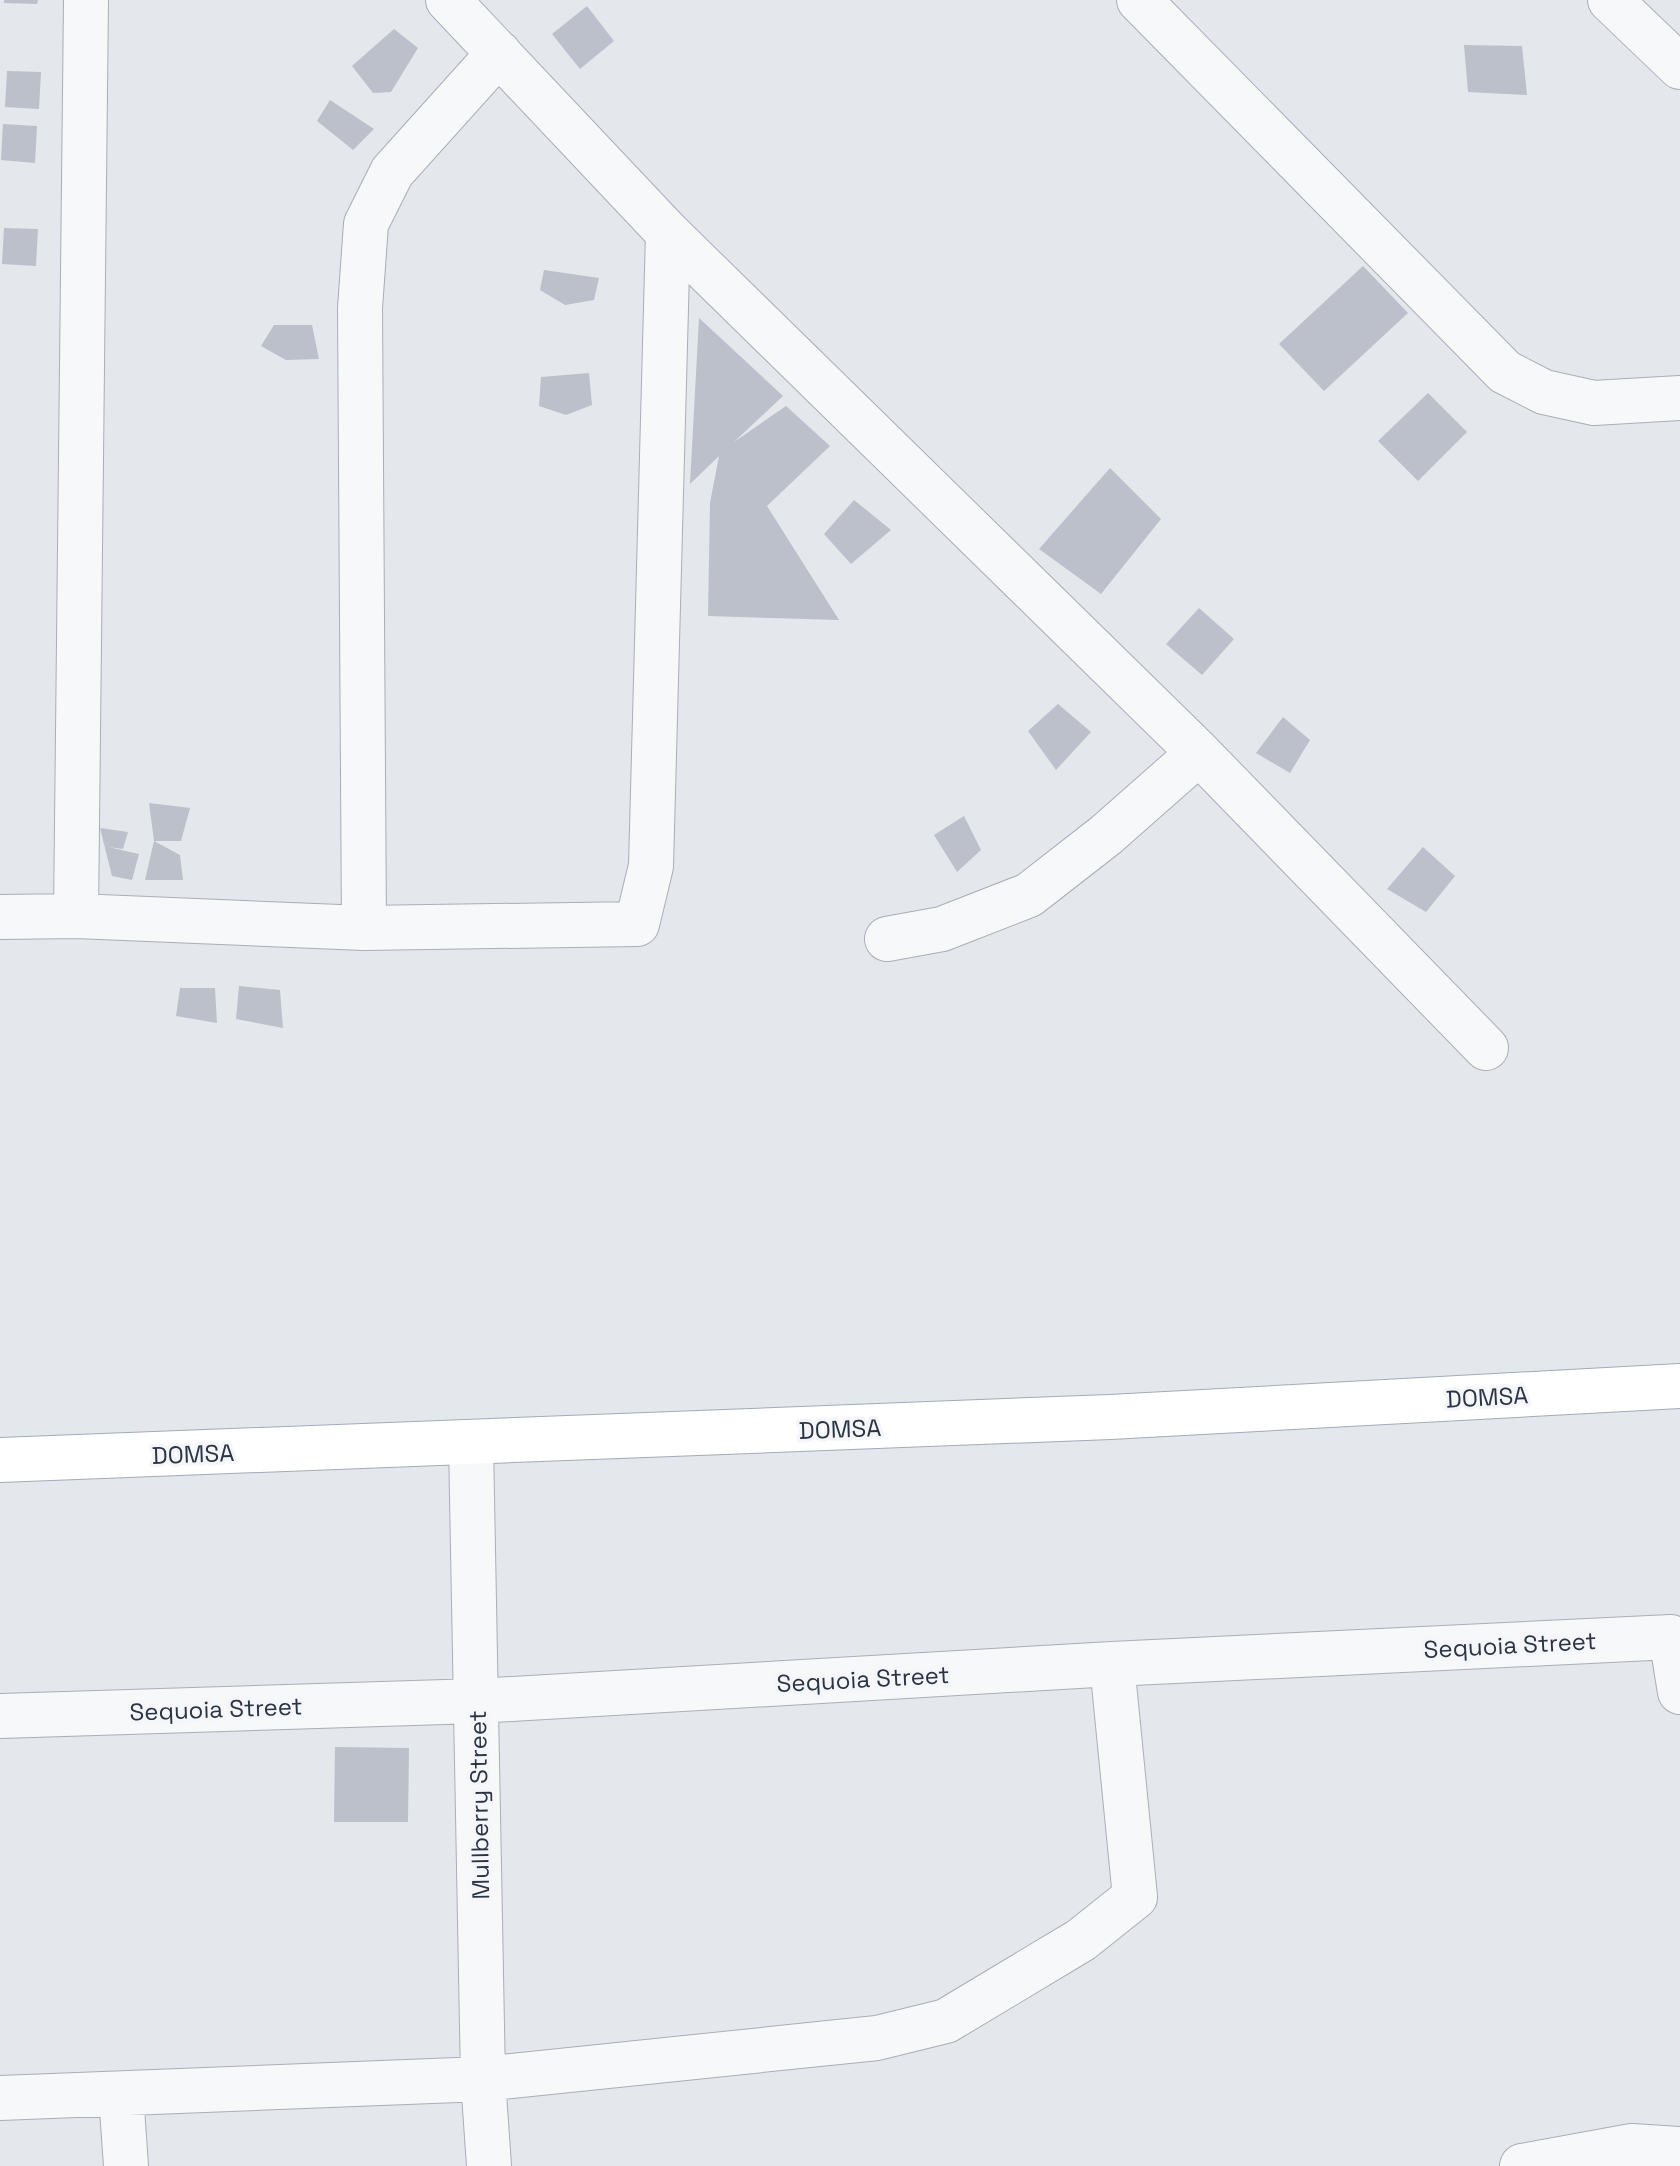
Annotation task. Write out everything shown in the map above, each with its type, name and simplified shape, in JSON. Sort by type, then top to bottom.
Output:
[{"type":"main road","name":"DOMSA","points":[[0,1460],[1110,1417],[1680,1386]]},
{"type":"street","points":[[76,916],[86,0]]},
{"type":"street","points":[[448,0],[668,233],[1199,753],[1486,1048]]},
{"type":"street","points":[[1139,0],[1505,372],[1544,392],[1594,403],[1680,398]]},
{"type":"street","points":[[1610,0],[1680,67]]},
{"type":"street","points":[[364,928],[360,308],[366,224],[392,172],[499,53]]},
{"type":"street","points":[[0,917],[76,916],[364,928],[637,924],[651,866],[668,233]]},
{"type":"street","points":[[887,939],[942,929],[1029,895],[1106,835],[1199,753]]},
{"type":"street","name":"Mullberry Street","points":[[471,1444],[483,2079],[489,2166]]},
{"type":"street","name":"Sequoia Street","points":[[0,1716],[477,1701],[1112,1664],[1671,1637],[1680,1692]]},
{"type":"street","points":[[0,2098],[483,2079],[877,2038],[946,2021],[1081,1940],[1135,1897],[1112,1664]]},
{"type":"street","points":[[121,2094],[126,2166]]},
{"type":"street","points":[[1522,2166],[1632,2146],[1680,2149]]},
{"type":"building","points":[[4,0],[38,0],[37,4],[4,3]]},
{"type":"building","points":[[587,6],[614,41],[580,69],[552,34]]},
{"type":"building","points":[[394,29],[418,48],[391,92],[373,93],[352,66]]},
{"type":"building","points":[[1464,45],[1522,46],[1527,95],[1468,92]]},
{"type":"building","points":[[7,71],[41,72],[39,109],[5,107]]},
{"type":"building","points":[[330,100],[374,129],[353,150],[317,121]]},
{"type":"building","points":[[3,124],[37,126],[35,163],[1,160]]},
{"type":"building","points":[[4,228],[38,229],[36,266],[2,264]]},
{"type":"building","points":[[1363,266],[1408,313],[1324,391],[1279,344]]},
{"type":"building","points":[[544,270],[599,278],[594,300],[565,305],[540,290]]},
{"type":"building","points":[[699,318],[783,396],[734,442],[786,406],[830,446],[767,506],[839,620],[708,616],[710,503],[719,456],[690,484]]},
{"type":"building","points":[[274,325],[312,325],[319,359],[286,360],[261,346]]},
{"type":"building","points":[[589,373],[592,405],[566,415],[539,406],[541,377]]},
{"type":"building","points":[[1428,393],[1467,432],[1418,481],[1378,441]]},
{"type":"building","points":[[1110,468],[1161,519],[1101,594],[1039,549]]},
{"type":"building","points":[[854,500],[891,530],[851,564],[824,534]]},
{"type":"building","points":[[1199,608],[1234,639],[1202,675],[1166,644]]},
{"type":"building","points":[[1058,704],[1091,732],[1056,770],[1028,731]]},
{"type":"building","points":[[1283,717],[1310,740],[1290,773],[1256,753]]},
{"type":"building","points":[[149,803],[190,808],[181,841],[154,841]]},
{"type":"building","points":[[964,816],[981,850],[957,872],[934,835]]},
{"type":"building","points":[[100,828],[128,832],[123,849],[108,847],[139,854],[132,880],[112,876]]},
{"type":"building","points":[[154,841],[180,855],[183,880],[145,880]]},
{"type":"building","points":[[1423,847],[1455,876],[1426,912],[1387,889]]},
{"type":"building","points":[[239,986],[280,990],[283,1028],[236,1019]]},
{"type":"building","points":[[180,988],[215,988],[217,1023],[176,1016]]},
{"type":"building","points":[[335,1747],[409,1748],[408,1822],[334,1822]]}]
